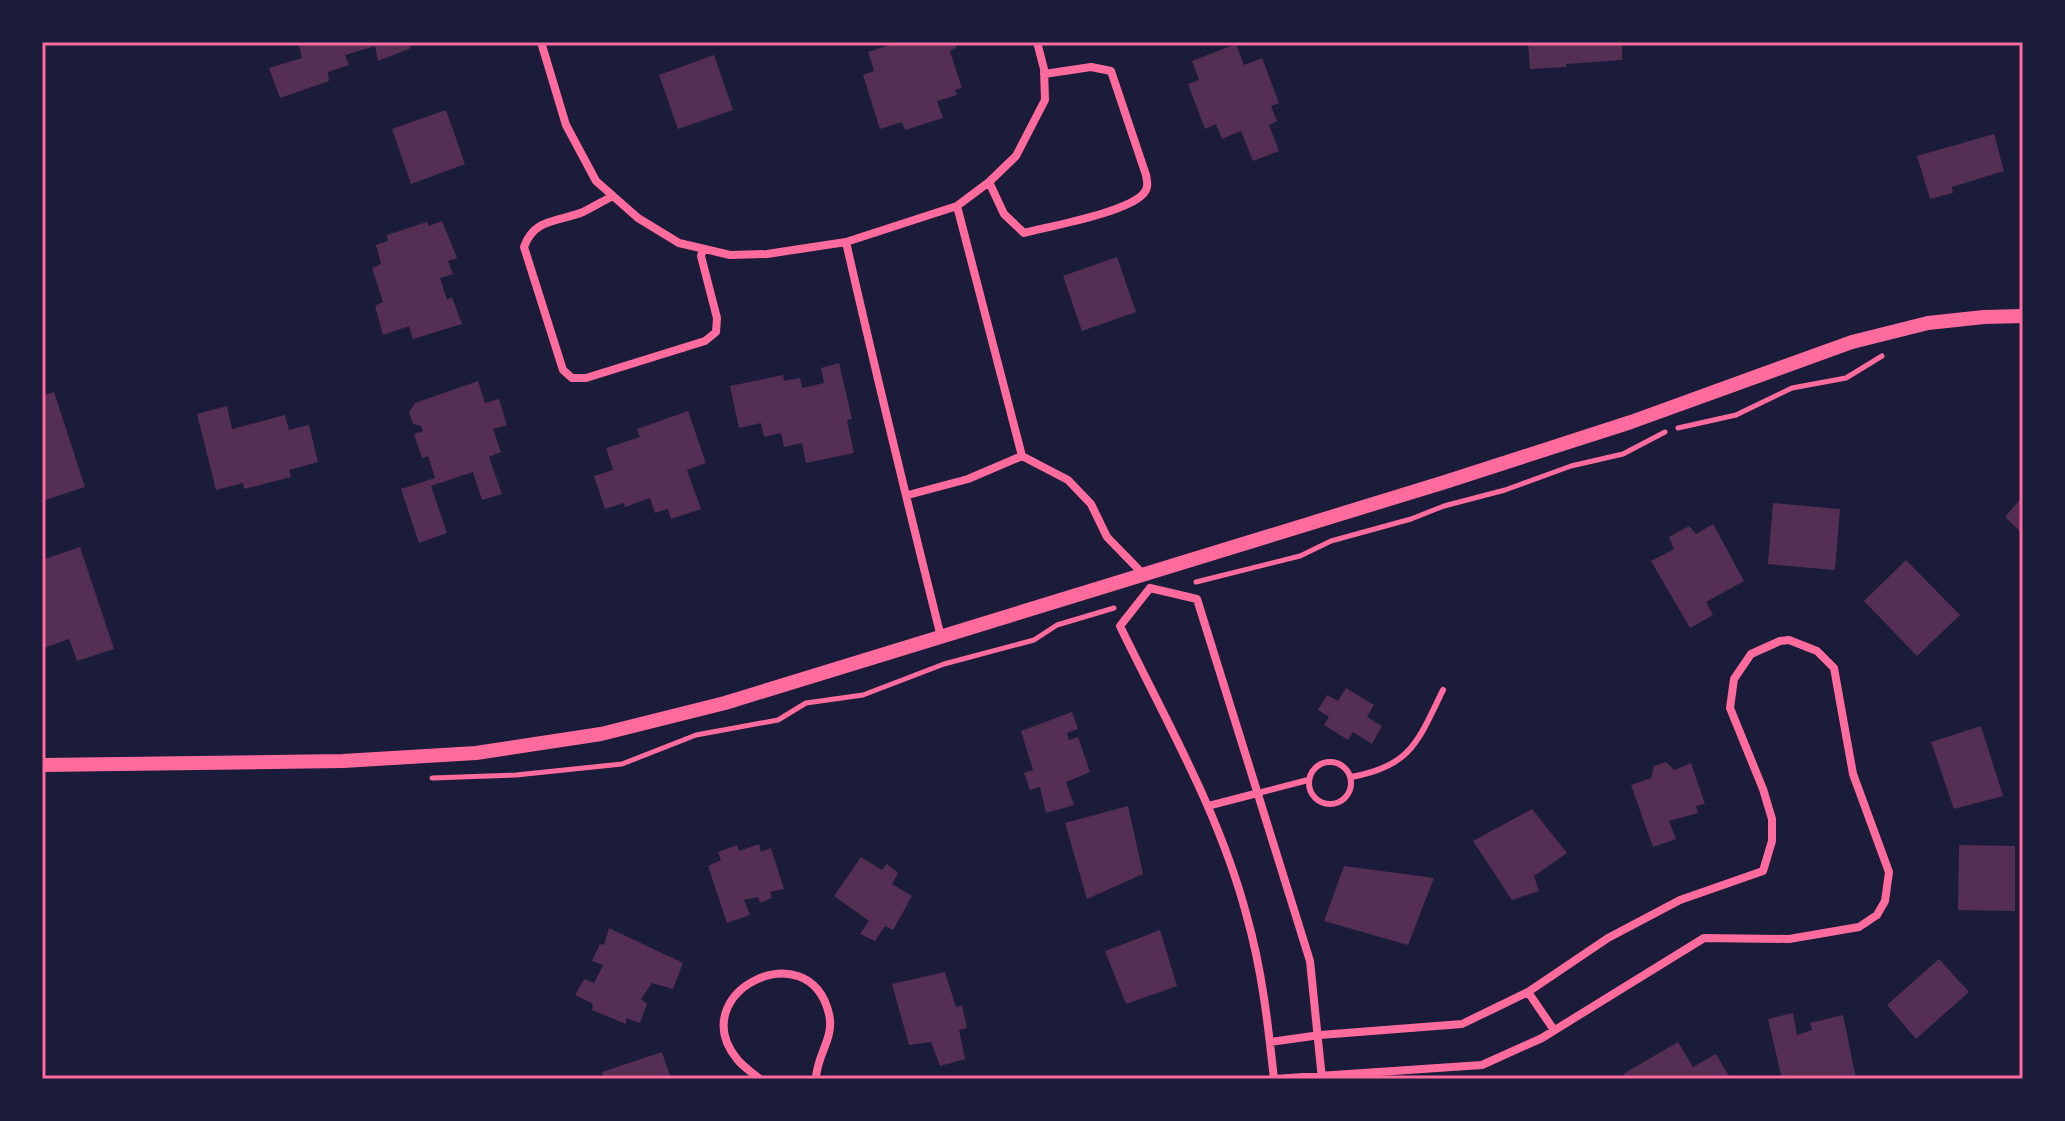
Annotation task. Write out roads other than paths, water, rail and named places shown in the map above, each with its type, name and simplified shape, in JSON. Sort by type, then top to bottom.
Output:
[{"type":"street","points":[[541,42],[566,125],[596,181],[638,218],[679,243],[730,255],[767,254],[846,242],[957,206],[1016,156],[1045,100],[1044,74],[1037,42]]},
{"type":"street","points":[[989,182],[1004,214],[1024,233],[1127,205],[1143,194],[1147,187],[1142,161],[1111,71],[1091,67],[1044,74]]},
{"type":"street","points":[[613,196],[582,212],[543,224],[529,234],[524,247],[563,370],[572,378],[586,378],[705,341],[716,332],[717,318],[701,256],[703,249]]},
{"type":"street","points":[[957,206],[1022,456],[1068,480],[1091,504],[1107,537],[1147,581],[1197,599],[1310,961],[1322,1077]]},
{"type":"street","points":[[846,242],[887,425],[908,495],[941,637]]},
{"type":"street","points":[[42,765],[343,761],[476,753],[601,734],[694,711],[941,637],[1147,581],[1631,422],[1852,342],[1928,323],[2023,316]]},
{"type":"street","points":[[908,495],[968,479],[1022,456]]},
{"type":"street","points":[[1147,581],[1120,626],[1208,806],[1247,915],[1266,1002],[1270,1042],[1274,1079],[1482,1065],[1554,1030],[1704,938],[1789,939],[1859,927],[1877,915],[1885,901],[1889,872],[1853,774],[1834,668],[1817,651],[1803,644],[1780,641],[1751,654],[1734,679],[1730,708],[1772,819],[1772,841],[1763,871],[1680,900],[1608,938],[1528,992],[1462,1024],[1270,1042]]},
{"type":"street","points":[[1208,806],[1258,793]]},
{"type":"street","points":[[760,1079],[737,1060],[728,1045],[724,1027],[727,1009],[736,993],[750,981],[767,974],[785,973],[802,979],[815,989],[825,1002],[830,1017],[830,1033],[816,1070],[816,1079]]},
{"type":"street","points":[[1528,992],[1554,1030]]},
{"type":"lane","points":[[1351,777],[1378,772],[1416,746],[1443,690]]},
{"type":"lane","points":[[1258,793],[1308,780],[1317,766],[1333,761],[1347,770],[1351,786],[1343,800],[1327,805],[1313,796],[1308,780]]}]
